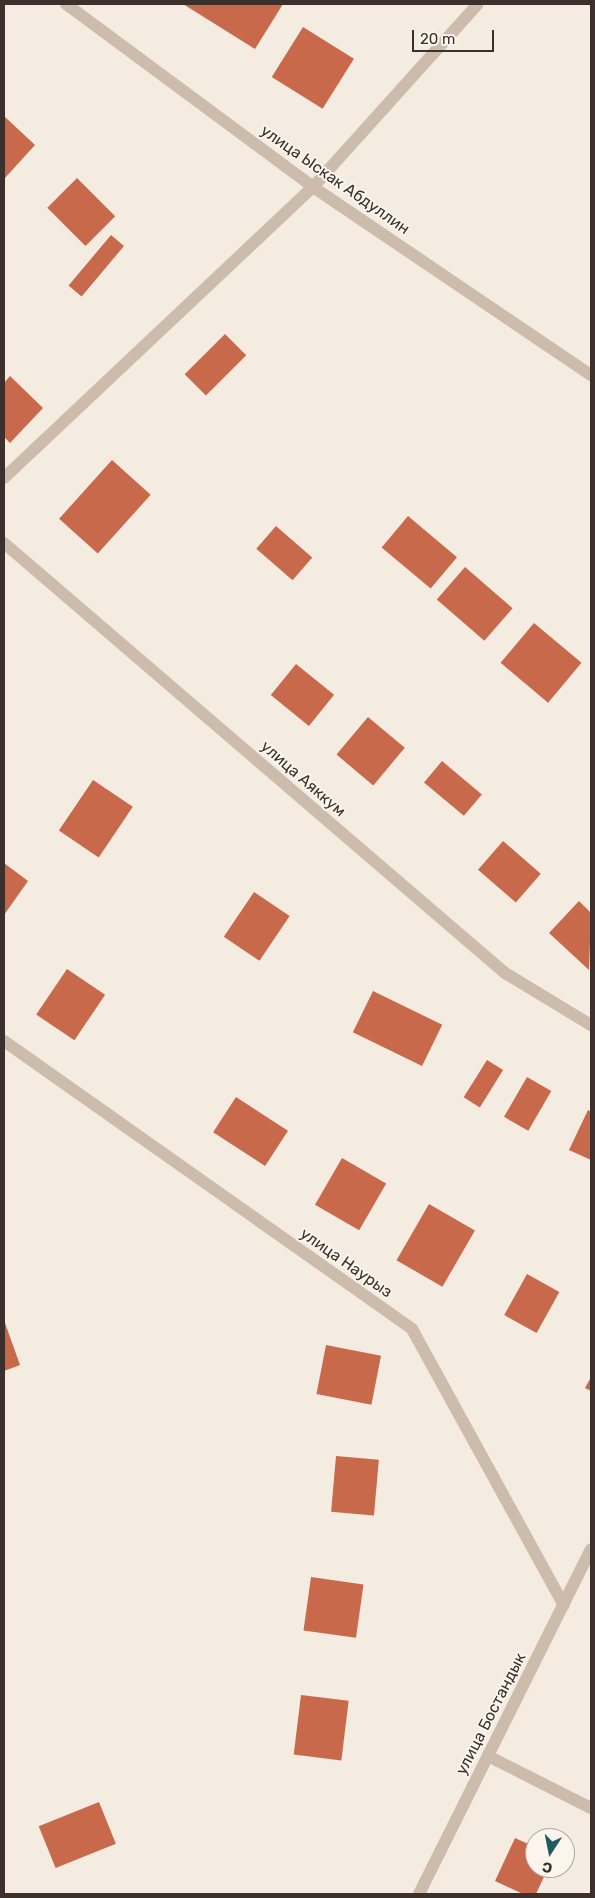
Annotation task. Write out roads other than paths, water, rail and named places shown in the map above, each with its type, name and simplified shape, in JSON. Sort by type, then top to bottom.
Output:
[{"type":"street","name":"улица Ыскак Абдуллин","points":[[66,4],[314,187],[591,375]]},
{"type":"street","points":[[4,478],[314,187],[478,4]]},
{"type":"street","name":"улица Аяккум","points":[[4,543],[505,973],[591,1025]]},
{"type":"street","name":"улица Наурыз","points":[[4,1041],[412,1329],[564,1605]]},
{"type":"street","name":"улица Бостандык","points":[[419,1894],[591,1549]]},
{"type":"street","points":[[488,1756],[591,1808]]}]
